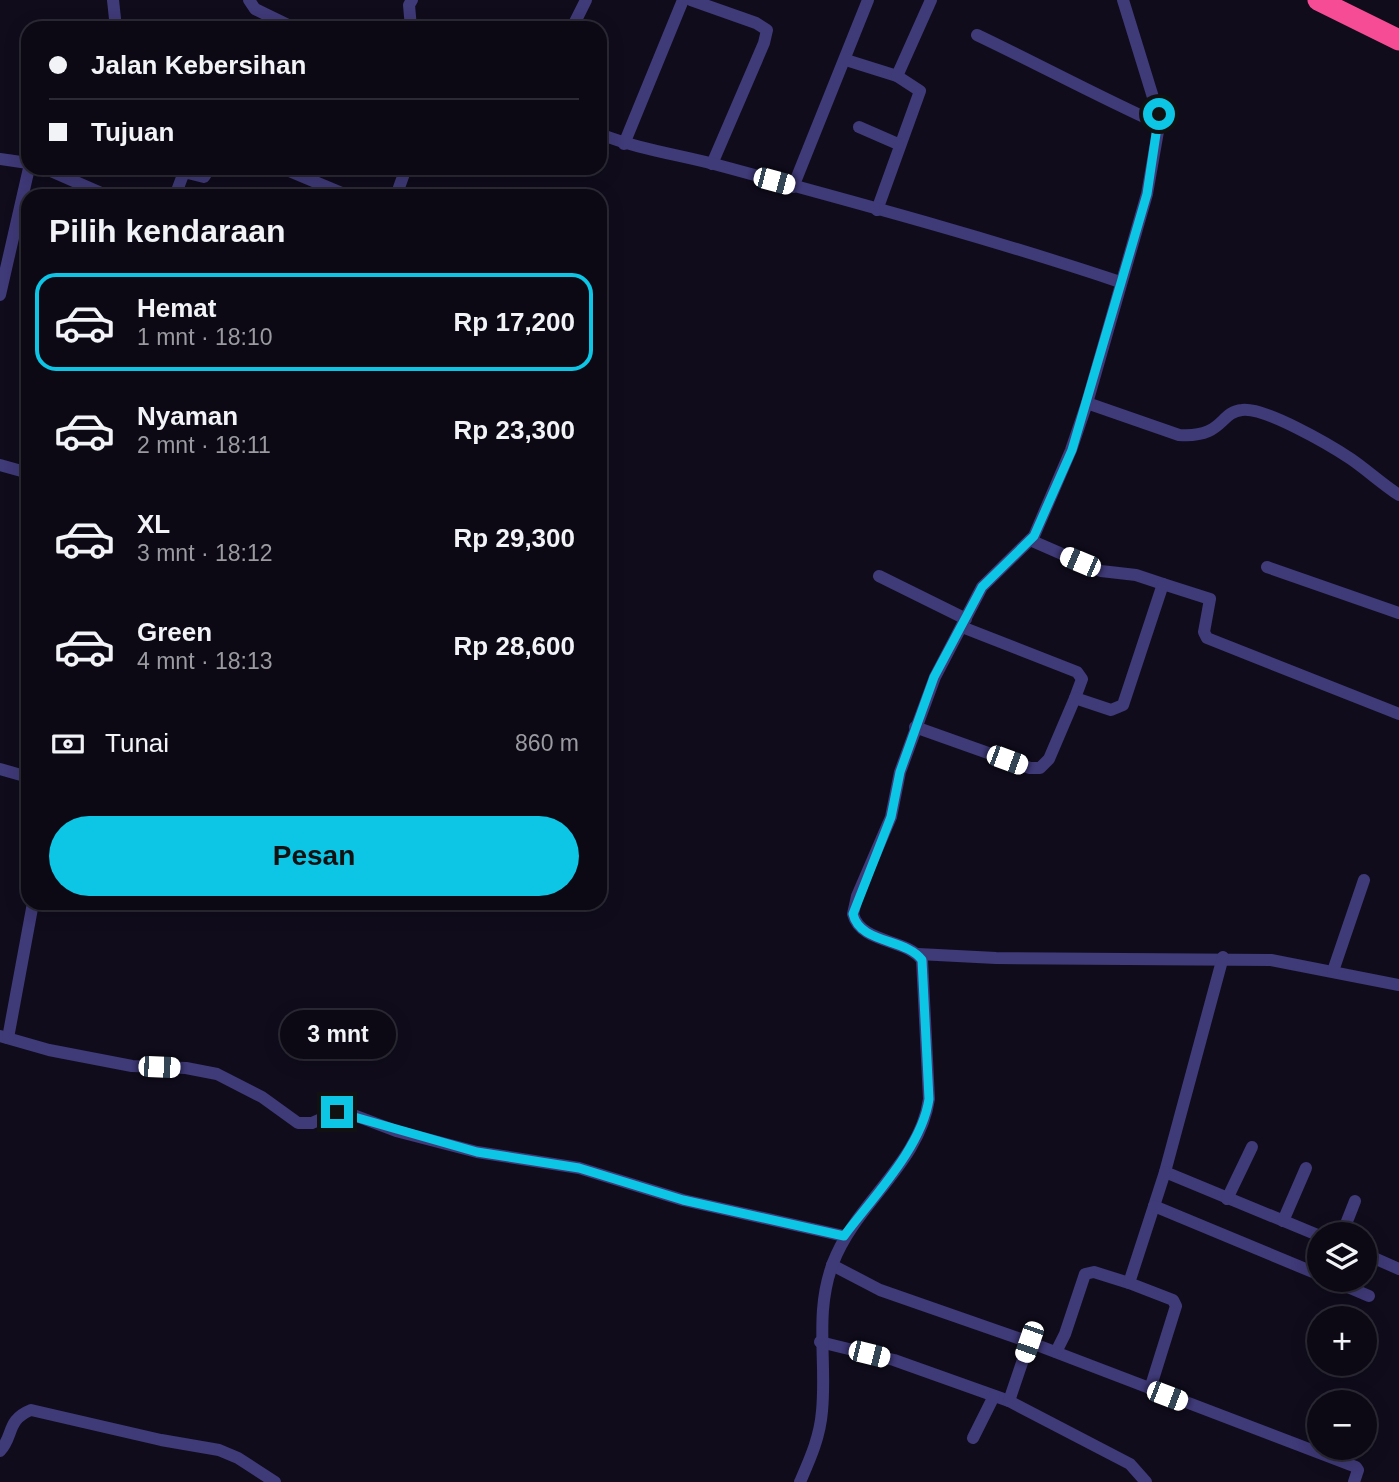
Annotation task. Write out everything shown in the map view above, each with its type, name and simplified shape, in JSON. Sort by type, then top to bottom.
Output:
[{"type":"highway","points":[[1329,2],[1399,40]]},
{"type":"street","points":[[113,0],[115,21]]},
{"type":"street","points":[[249,0],[255,9],[280,21]]},
{"type":"street","points":[[576,21],[586,0]]},
{"type":"street","points":[[624,144],[683,0]]},
{"type":"street","points":[[691,0],[757,23],[766,30],[764,43],[712,164]]},
{"type":"street","points":[[793,187],[868,0]]},
{"type":"street","points":[[897,76],[931,0]]},
{"type":"street","points":[[1123,0],[1142,55],[1159,124],[1147,194],[1119,282],[1087,403],[1050,502],[1030,540],[982,587],[934,677],[900,772],[891,817],[853,914],[863,930],[918,954],[996,958],[1223,957],[1271,960],[1399,985]]},
{"type":"street","points":[[407,2],[410,21]]},
{"type":"street","points":[[977,35],[1060,74],[1082,90],[1159,124]]},
{"type":"street","points":[[846,60],[897,76],[920,91],[898,144],[877,210]]},
{"type":"street","points":[[859,127],[898,144]]},
{"type":"street","points":[[607,137],[624,144],[712,164],[958,231],[1119,282]]},
{"type":"street","points":[[0,159],[21,164]]},
{"type":"street","points":[[60,175],[92,189]]},
{"type":"street","points":[[299,175],[332,189]]},
{"type":"street","points":[[0,295],[21,202]]},
{"type":"street","points":[[1087,403],[1179,435],[1193,436],[1213,431],[1236,412],[1252,411],[1271,417],[1350,458],[1399,495]]},
{"type":"street","points":[[0,465],[21,471]]},
{"type":"street","points":[[1030,540],[1101,571],[1136,575],[1210,598],[1204,632],[1207,638],[1399,714]]},
{"type":"street","points":[[1267,566],[1399,613]]},
{"type":"street","points":[[879,576],[964,623],[1077,672],[1083,679],[1049,759],[1040,768],[1030,768],[915,727]]},
{"type":"street","points":[[1075,698],[1111,710],[1124,705],[1163,584]]},
{"type":"street","points":[[0,769],[21,775]]},
{"type":"street","points":[[1333,971],[1364,880]]},
{"type":"street","points":[[31,910],[4,1037],[132,1066],[186,1068],[217,1074],[262,1097],[298,1123],[312,1124],[337,1112],[351,1114],[396,1131],[477,1152],[579,1168],[683,1200],[844,1236]]},
{"type":"street","points":[[800,1482],[814,1449],[821,1420],[820,1342],[832,1265],[844,1236],[912,1145],[925,1119],[929,1099],[924,982],[922,960],[918,954]]},
{"type":"street","points":[[1129,1283],[1165,1172],[1223,957]]},
{"type":"street","points":[[1227,1199],[1252,1147]]},
{"type":"street","points":[[1283,1221],[1306,1168]]},
{"type":"street","points":[[1165,1172],[1307,1231]]},
{"type":"street","points":[[1347,1222],[1355,1201]]},
{"type":"street","points":[[1154,1206],[1307,1270]]},
{"type":"street","points":[[1377,1259],[1398,1265]]},
{"type":"street","points":[[832,1265],[880,1290],[1029,1342],[1356,1466],[1358,1470],[1354,1482]]},
{"type":"street","points":[[1056,1352],[1065,1334],[1085,1274],[1094,1272],[1173,1300],[1176,1306],[1150,1389]]},
{"type":"street","points":[[1360,1292],[1369,1296]]},
{"type":"street","points":[[820,1342],[894,1360],[1009,1401],[1130,1464],[1146,1482]]},
{"type":"street","points":[[1009,1401],[1029,1342]]},
{"type":"street","points":[[973,1438],[994,1396]]},
{"type":"street","points":[[0,1451],[13,1422],[20,1414],[31,1410],[219,1450],[238,1458],[275,1482]]},
{"type":"route","points":[[337,1112],[477,1152],[579,1168],[683,1200],[844,1236],[912,1145],[925,1119],[929,1099],[922,960],[910,949],[863,930],[853,914],[857,896],[891,817],[900,772],[934,677],[982,587],[1034,536],[1072,450],[1119,282],[1147,194],[1159,114]]}]
